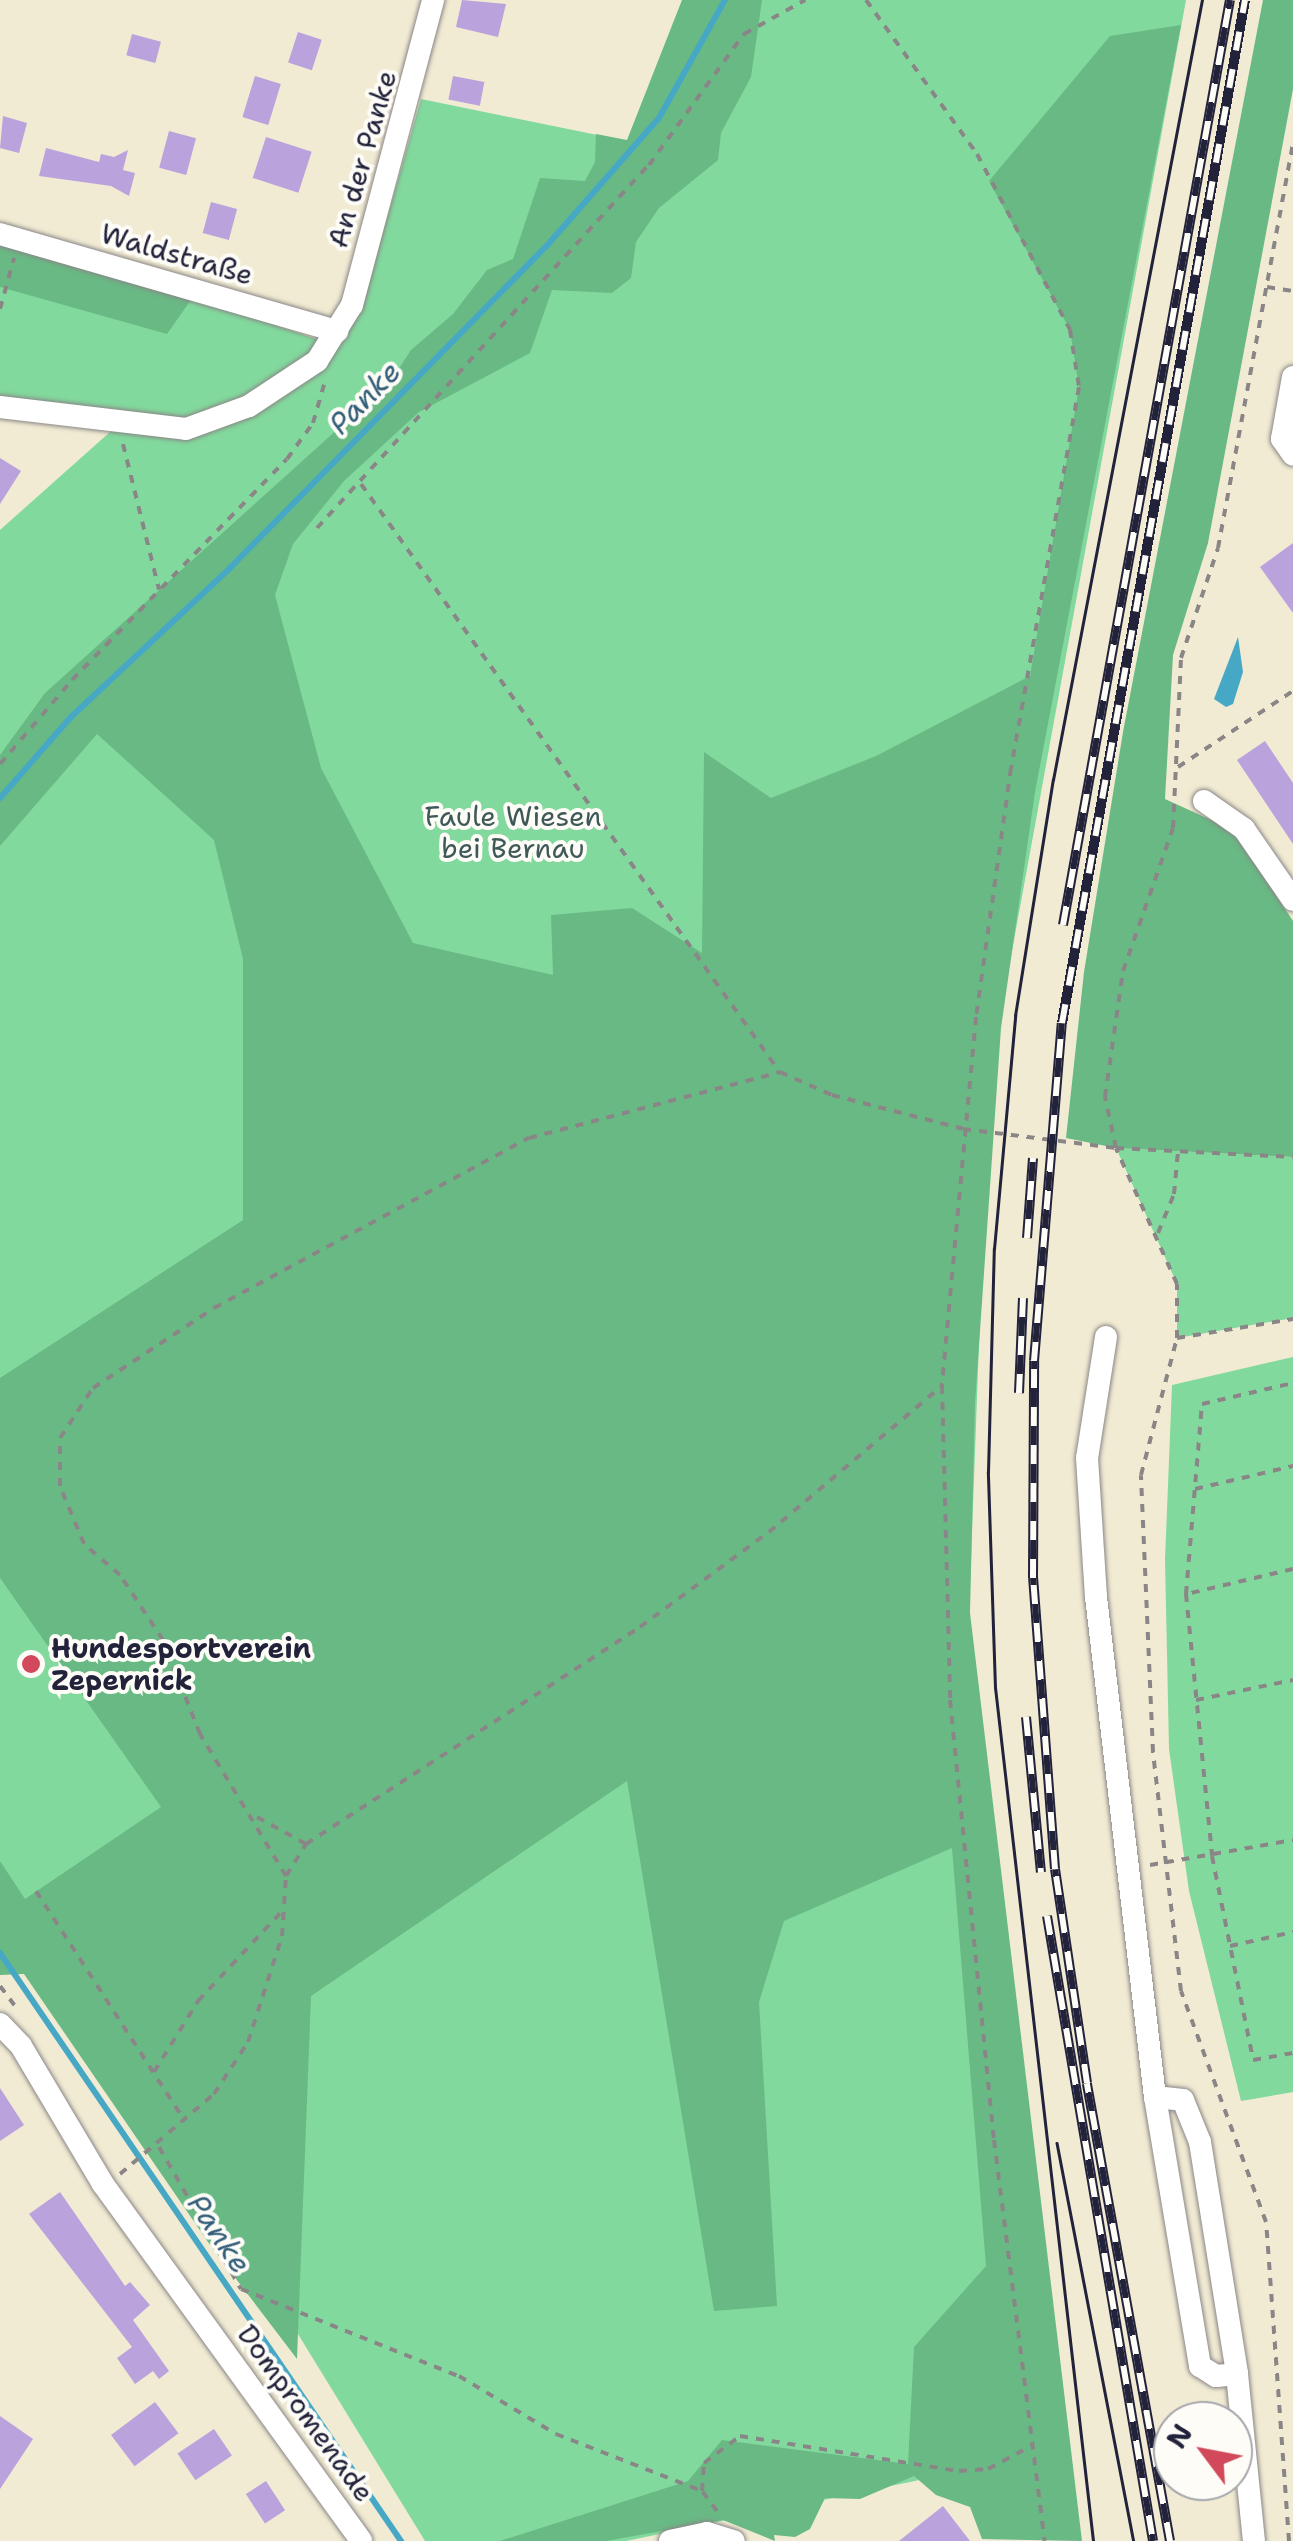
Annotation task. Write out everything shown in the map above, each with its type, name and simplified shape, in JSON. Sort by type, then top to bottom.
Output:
[{"type":"street","name":"An der Panke","points":[[0,407],[186,429],[232,413],[283,388],[317,361],[352,305],[432,0]]},
{"type":"street","name":"Waldstraße","points":[[9,236],[337,331]]},
{"type":"street","points":[[1293,377],[1282,439],[1293,455]]},
{"type":"street","points":[[1204,800],[1244,829],[1293,900]]},
{"type":"street","points":[[1106,1337],[1088,1458],[1096,1598],[1156,2097],[1200,2366],[1216,2376],[1237,2374]]},
{"type":"street","name":"Dompromenade","points":[[0,2024],[20,2046],[103,2184],[361,2541]]},
{"type":"street","points":[[1156,2097],[1183,2100],[1200,2142],[1237,2374],[1254,2541]]},
{"type":"street","points":[[670,2541],[707,2533],[732,2540]]},
{"type":"path","points":[[317,528],[649,165],[744,34],[805,0]]},
{"type":"path","points":[[866,0],[976,154],[1070,330],[1078,387],[1011,768],[963,1129],[942,1386],[950,1700],[1031,2446],[1045,2541]]},
{"type":"path","points":[[1289,2541],[1266,2222],[1256,2180],[1210,2081],[1181,1991],[1164,1864],[1141,1475],[1177,1338],[1177,1284],[1158,1234],[1116,1148],[1106,1097],[1109,1041],[1128,954],[1172,828],[1181,658],[1218,548],[1293,144]]},
{"type":"path","points":[[0,309],[9,236]]},
{"type":"path","points":[[1267,287],[1293,291]]},
{"type":"path","points":[[0,764],[159,590],[287,459],[312,423],[326,380]]},
{"type":"path","points":[[119,424],[159,590]]},
{"type":"path","points":[[361,484],[780,1072],[832,1094],[963,1129],[1116,1148],[1293,1157]]},
{"type":"path","points":[[1178,768],[1293,691]]},
{"type":"path","points":[[286,1876],[254,1815],[200,1734],[163,1640],[120,1575],[84,1544],[60,1486],[60,1438],[93,1388],[214,1308],[530,1138],[780,1072]]},
{"type":"path","points":[[1158,1234],[1174,1194],[1178,1152]]},
{"type":"path","points":[[1177,1338],[1293,1319]]},
{"type":"path","points":[[1293,1384],[1202,1404],[1186,1594],[1212,1856],[1253,2060],[1293,2053]]},
{"type":"path","points":[[121,2174],[160,2147],[214,2094],[248,2042],[282,1936],[286,1876],[306,1844],[640,1628],[769,1532],[942,1386]]},
{"type":"path","points":[[1195,1489],[1293,1466]]},
{"type":"path","points":[[1186,1594],[1293,1570]]},
{"type":"path","points":[[1196,1700],[1293,1680]]},
{"type":"path","points":[[254,1815],[306,1844]]},
{"type":"path","points":[[1164,1864],[1293,1840]]},
{"type":"path","points":[[36,1891],[185,2121]]},
{"type":"path","points":[[154,2072],[198,2001],[284,1908]]},
{"type":"path","points":[[1230,1946],[1293,1932]]},
{"type":"path","points":[[160,2147],[241,2288],[459,2376],[556,2434],[702,2490]]},
{"type":"path","points":[[732,2540],[702,2490],[704,2463],[740,2436],[960,2472],[988,2469],[1031,2446]]},
{"type":"green space","points":[[682,0],[762,0],[751,77],[721,133],[718,160],[659,208],[636,242],[631,278],[612,293],[552,290],[530,353],[419,412],[344,481],[293,544],[275,595],[321,768],[413,943],[553,975],[551,915],[632,908],[702,953],[704,752],[771,798],[876,756],[1030,676],[1079,387],[1070,330],[989,181],[1110,36],[1181,25],[1035,792],[1001,1028],[975,1403],[970,1613],[1082,2541],[982,2539],[970,2507],[936,2495],[914,2476],[860,2499],[825,2498],[810,2529],[795,2537],[774,2535],[775,2541],[723,2520],[606,2541],[500,2541],[688,2481],[722,2440],[908,2464],[914,2347],[986,2266],[952,1848],[784,1921],[759,2002],[777,2306],[714,2311],[627,1781],[311,1996],[297,2359],[208,2242],[24,1974],[0,1975],[0,1861],[25,1899],[161,1807],[0,1578],[0,1378],[243,1220],[243,959],[214,840],[97,734],[0,846],[0,755],[45,693],[390,382],[411,350],[453,314],[487,270],[513,259],[540,178],[585,181],[595,162],[596,134],[627,140]]},
{"type":"green space","name":"Faule Wiesen bei Bernau","points":[[684,0],[1186,0],[997,1033],[984,1208],[969,1615],[1064,2450],[626,2541],[425,2541],[177,2137],[0,1870],[0,530],[110,432],[114,418],[0,396],[0,249],[193,297],[319,340],[361,309],[421,99],[627,141]]},
{"type":"green space","points":[[1263,0],[1293,0],[1293,89],[1208,543],[1173,655],[1165,799],[1233,830],[1293,921],[1293,1157],[1116,1148],[1066,1138],[1084,972],[1123,732]]},
{"type":"green space","points":[[0,241],[193,297],[167,334],[0,287]]},
{"type":"green space","points":[[1116,1148],[1293,1157],[1293,1318],[1177,1338],[1177,1284]]},
{"type":"green space","points":[[1293,1357],[1293,2092],[1241,2101],[1189,1891],[1169,1749],[1165,1560],[1172,1385]]},
{"type":"water","points":[[1238,637],[1243,672],[1233,704],[1226,707],[1214,699]]},
{"type":"building","points":[[462,0],[506,4],[498,37],[456,27]]},
{"type":"building","points":[[298,32],[322,40],[312,70],[288,62]]},
{"type":"building","points":[[132,34],[161,42],[155,63],[126,55]]},
{"type":"building","points":[[255,76],[281,84],[268,125],[242,117]]},
{"type":"building","points":[[453,76],[484,82],[480,106],[448,100]]},
{"type":"building","points":[[3,116],[27,123],[19,153],[0,148]]},
{"type":"building","points":[[169,131],[196,138],[186,175],[159,168]]},
{"type":"building","points":[[266,137],[312,152],[298,193],[253,178]]},
{"type":"building","points":[[46,148],[99,162],[101,154],[114,157],[128,150],[123,170],[135,173],[129,196],[111,186],[39,176]]},
{"type":"building","points":[[211,202],[237,209],[229,240],[203,233]]},
{"type":"building","points":[[0,458],[21,471],[0,504]]},
{"type":"building","points":[[1293,543],[1293,613],[1260,567]]},
{"type":"building","points":[[1265,741],[1293,783],[1293,844],[1237,760]]},
{"type":"building","points":[[0,2088],[24,2125],[0,2141]]},
{"type":"building","points":[[60,2192],[125,2286],[130,2282],[150,2305],[133,2320],[169,2371],[159,2379],[153,2371],[135,2384],[117,2358],[132,2347],[29,2214]]},
{"type":"building","points":[[155,2402],[178,2433],[135,2466],[111,2435]]},
{"type":"building","points":[[0,2416],[33,2439],[0,2489]]},
{"type":"building","points":[[214,2429],[232,2456],[195,2480],[178,2454]]},
{"type":"building","points":[[266,2481],[285,2510],[265,2523],[246,2494]]},
{"type":"building","points":[[943,2506],[970,2541],[899,2541]]},
{"type":"waterway","name":"Panke","points":[[0,798],[71,717],[230,568],[550,242],[659,118],[725,0]]},
{"type":"waterway","name":"Panke","points":[[0,1953],[401,2541]]},
{"type":"tram line","points":[[1093,2541],[995,1688],[988,1472],[994,1249],[1015,1016],[1053,780],[1202,0]]},
{"type":"tram line","points":[[1057,2143],[1134,2541]]},
{"type":"railway","points":[[1063,925],[1230,0]]},
{"type":"railway","points":[[1170,2541],[1087,2083],[1055,1869],[1033,1578],[1034,1361],[1062,1023],[1245,0]]},
{"type":"railway","points":[[1027,1238],[1033,1158]]},
{"type":"railway","points":[[1019,1393],[1023,1298]]},
{"type":"railway","points":[[1026,1717],[1041,1872]]},
{"type":"railway","points":[[1047,1916],[1153,2541]]},
{"type":"place","name":"Hundesportverein Zepernick","points":[[31,1664]]}]
